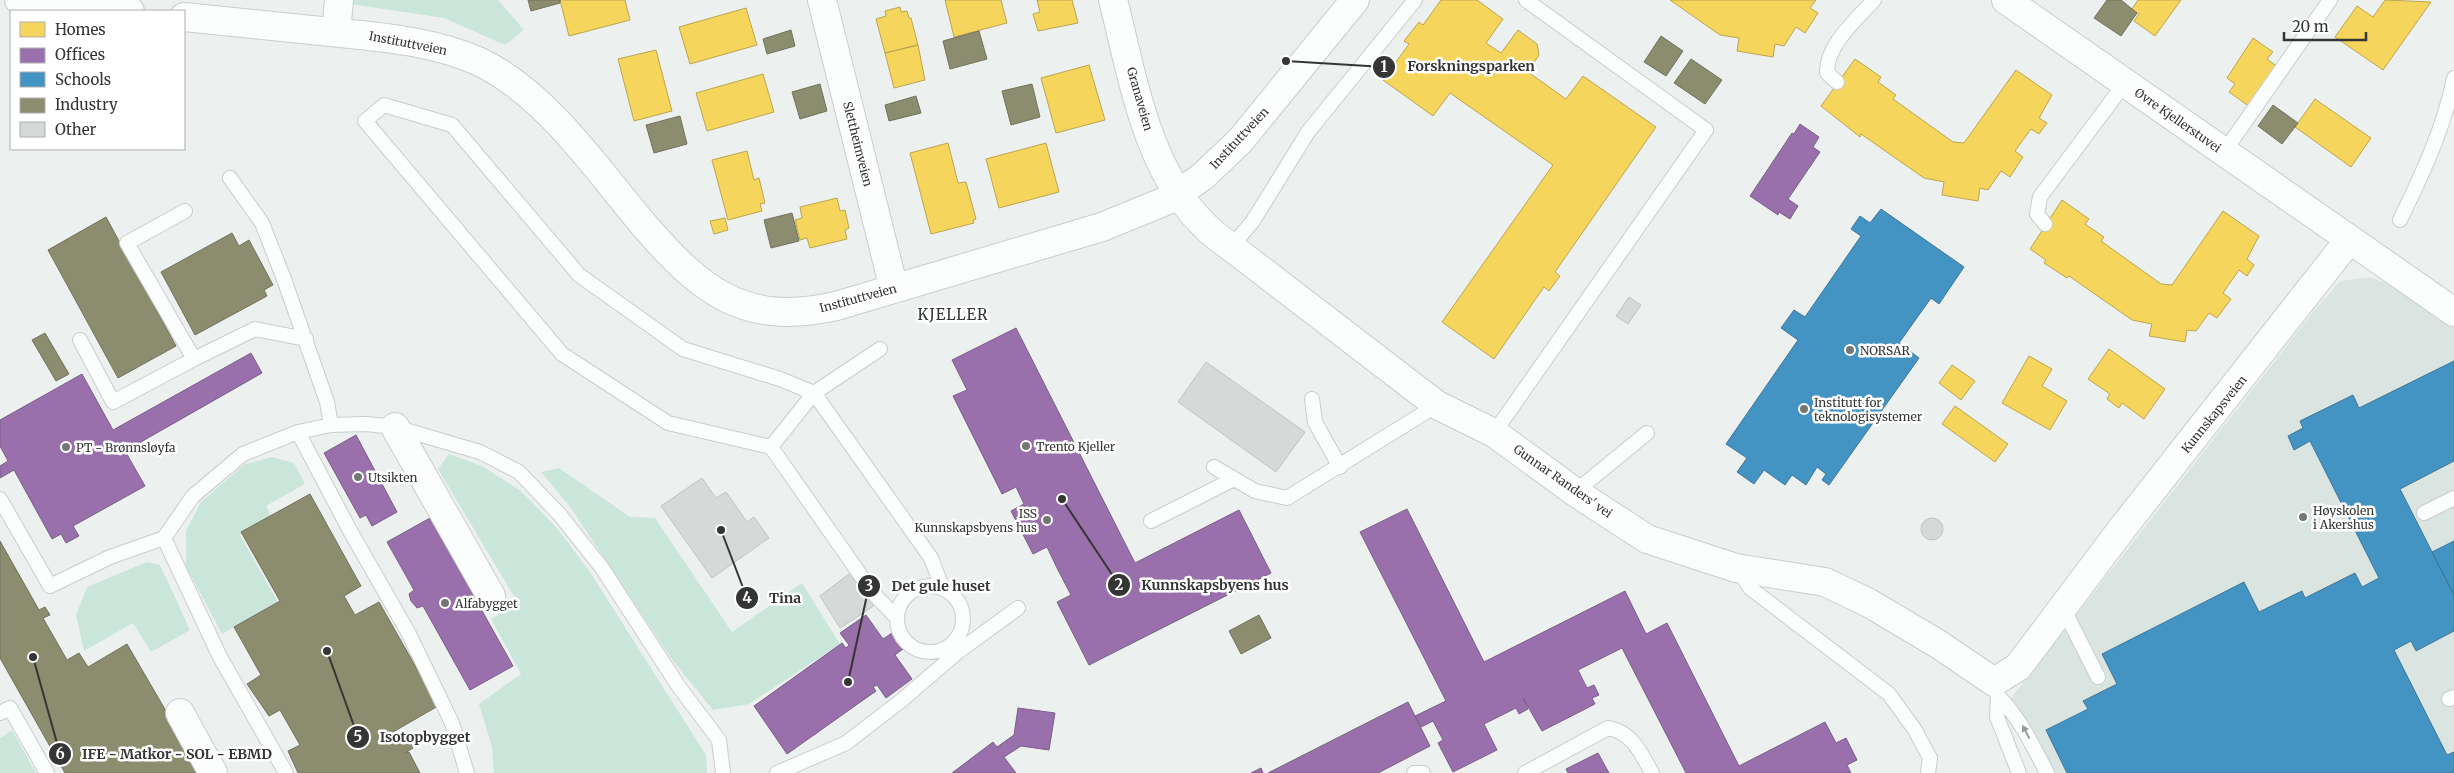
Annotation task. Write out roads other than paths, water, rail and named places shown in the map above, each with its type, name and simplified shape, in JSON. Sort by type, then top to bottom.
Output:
[{"type":"street","points":[[19,0],[96,4],[125,10]]},
{"type":"street","points":[[336,32],[339,0]]},
{"type":"street","name":"Slettheimveien","points":[[822,0],[894,288]]},
{"type":"street","name":"Granaveien","points":[[1113,0],[1148,129],[1164,168],[1180,193]]},
{"type":"street","name":"Instituttveien","points":[[185,17],[398,40],[443,49],[480,62],[514,82],[556,121],[679,265],[700,283],[728,299],[761,309],[797,312],[836,306],[1102,227],[1151,209],[1180,193],[1202,177],[1240,141],[1355,0]]},
{"type":"street","name":"Øvre Kjellerstuvei","points":[[2006,0],[2350,240]]},
{"type":"street","name":"Gunnar Randers' vei","points":[[1180,193],[1206,227],[1437,405],[1494,432],[1575,492],[1647,539],[1736,568],[1826,582],[1869,602],[1938,644],[1996,689]]},
{"type":"street","points":[[2350,240],[2454,312]]},
{"type":"street","name":"Kunnskapsveien","points":[[1996,689],[2018,667],[2121,530],[2350,240]]},
{"type":"street","points":[[395,427],[491,596]]},
{"type":"street","points":[[180,713],[213,773]]},
{"type":"lane","points":[[1231,247],[1252,221],[1308,132],[1415,0]]},
{"type":"lane","points":[[1494,432],[1706,130],[1526,0]]},
{"type":"lane","points":[[1837,82],[1827,73],[1830,55],[1844,34],[1874,0]]},
{"type":"lane","points":[[2224,152],[2330,0]]},
{"type":"lane","points":[[2400,220],[2424,170],[2438,133],[2454,78]]},
{"type":"lane","points":[[2045,224],[2037,214],[2040,197],[2125,84]]},
{"type":"lane","points":[[942,587],[931,558],[814,393],[780,379],[683,349],[579,275],[452,125],[384,105],[365,121],[562,354],[668,423],[771,447],[873,593],[897,618],[902,636],[918,650],[937,651],[955,648]]},
{"type":"lane","points":[[230,178],[262,223],[306,338],[327,402],[331,425]]},
{"type":"lane","points":[[185,211],[127,242],[194,359]]},
{"type":"lane","points":[[80,340],[113,402],[255,329],[306,338]]},
{"type":"lane","points":[[771,447],[814,393],[880,349]]},
{"type":"lane","points":[[1312,399],[1315,422],[1340,467]]},
{"type":"lane","points":[[1214,467],[1255,491],[1288,498],[1437,405]]},
{"type":"lane","points":[[0,499],[50,586],[110,556],[164,538],[193,496],[243,454],[298,432],[331,425],[366,424],[395,427],[480,452],[519,472],[560,515],[602,568],[679,687],[719,740],[723,773]]},
{"type":"lane","points":[[298,432],[349,529],[409,634],[452,723],[467,773]]},
{"type":"lane","points":[[1575,492],[1647,433]]},
{"type":"lane","points":[[1151,521],[1234,479]]},
{"type":"lane","points":[[2424,513],[2454,498]]},
{"type":"lane","points":[[164,538],[220,657],[286,773]]},
{"type":"lane","points":[[1736,568],[1750,588],[1889,694],[1915,730],[1930,758],[1928,773]]},
{"type":"lane","points":[[897,618],[902,602],[909,593],[922,586],[942,587],[952,593],[959,601],[963,612],[960,633],[955,648]]},
{"type":"lane","points":[[777,773],[846,743],[902,700],[955,648],[1018,608]]},
{"type":"lane","points":[[2063,608],[2098,677]]},
{"type":"lane","points":[[1996,689],[1997,717],[2019,773]]},
{"type":"lane","points":[[1996,689],[2022,726],[2047,773]]},
{"type":"lane","points":[[0,713],[10,708],[46,773]]},
{"type":"lane","points":[[1525,773],[1608,728],[1620,730],[1631,739],[1652,773]]},
{"type":"lane","points":[[1414,773],[1423,773]]},
{"type":"place","name":"Forskningsparken","points":[[1286,61]]},
{"type":"place","name":"NORSAR","points":[[1850,350]]},
{"type":"place","name":"Institutt for teknologisystemer","points":[[1804,409]]},
{"type":"place","name":"Trento Kjeller","points":[[1026,446]]},
{"type":"place","name":"PT - Brønnsløyfa","points":[[66,447]]},
{"type":"place","name":"Utsikten","points":[[358,477]]},
{"type":"place","name":"Kunnskapsbyens hus","points":[[1062,499]]},
{"type":"place","name":"Høyskolen i Akershus","points":[[2303,517]]},
{"type":"place","name":"ISS Kunnskapsbyens hus","points":[[1047,520]]},
{"type":"place","name":"Tina","points":[[721,530]]},
{"type":"place","name":"Alfabygget","points":[[445,603]]},
{"type":"place","name":"Isotopbygget","points":[[327,651]]},
{"type":"place","name":"IFE - Matkor - SOL - EBMD","points":[[33,657]]},
{"type":"place","name":"Det gule huset","points":[[848,682]]},
{"type":"district","name":"KJELLER","points":[[953,314]]}]
